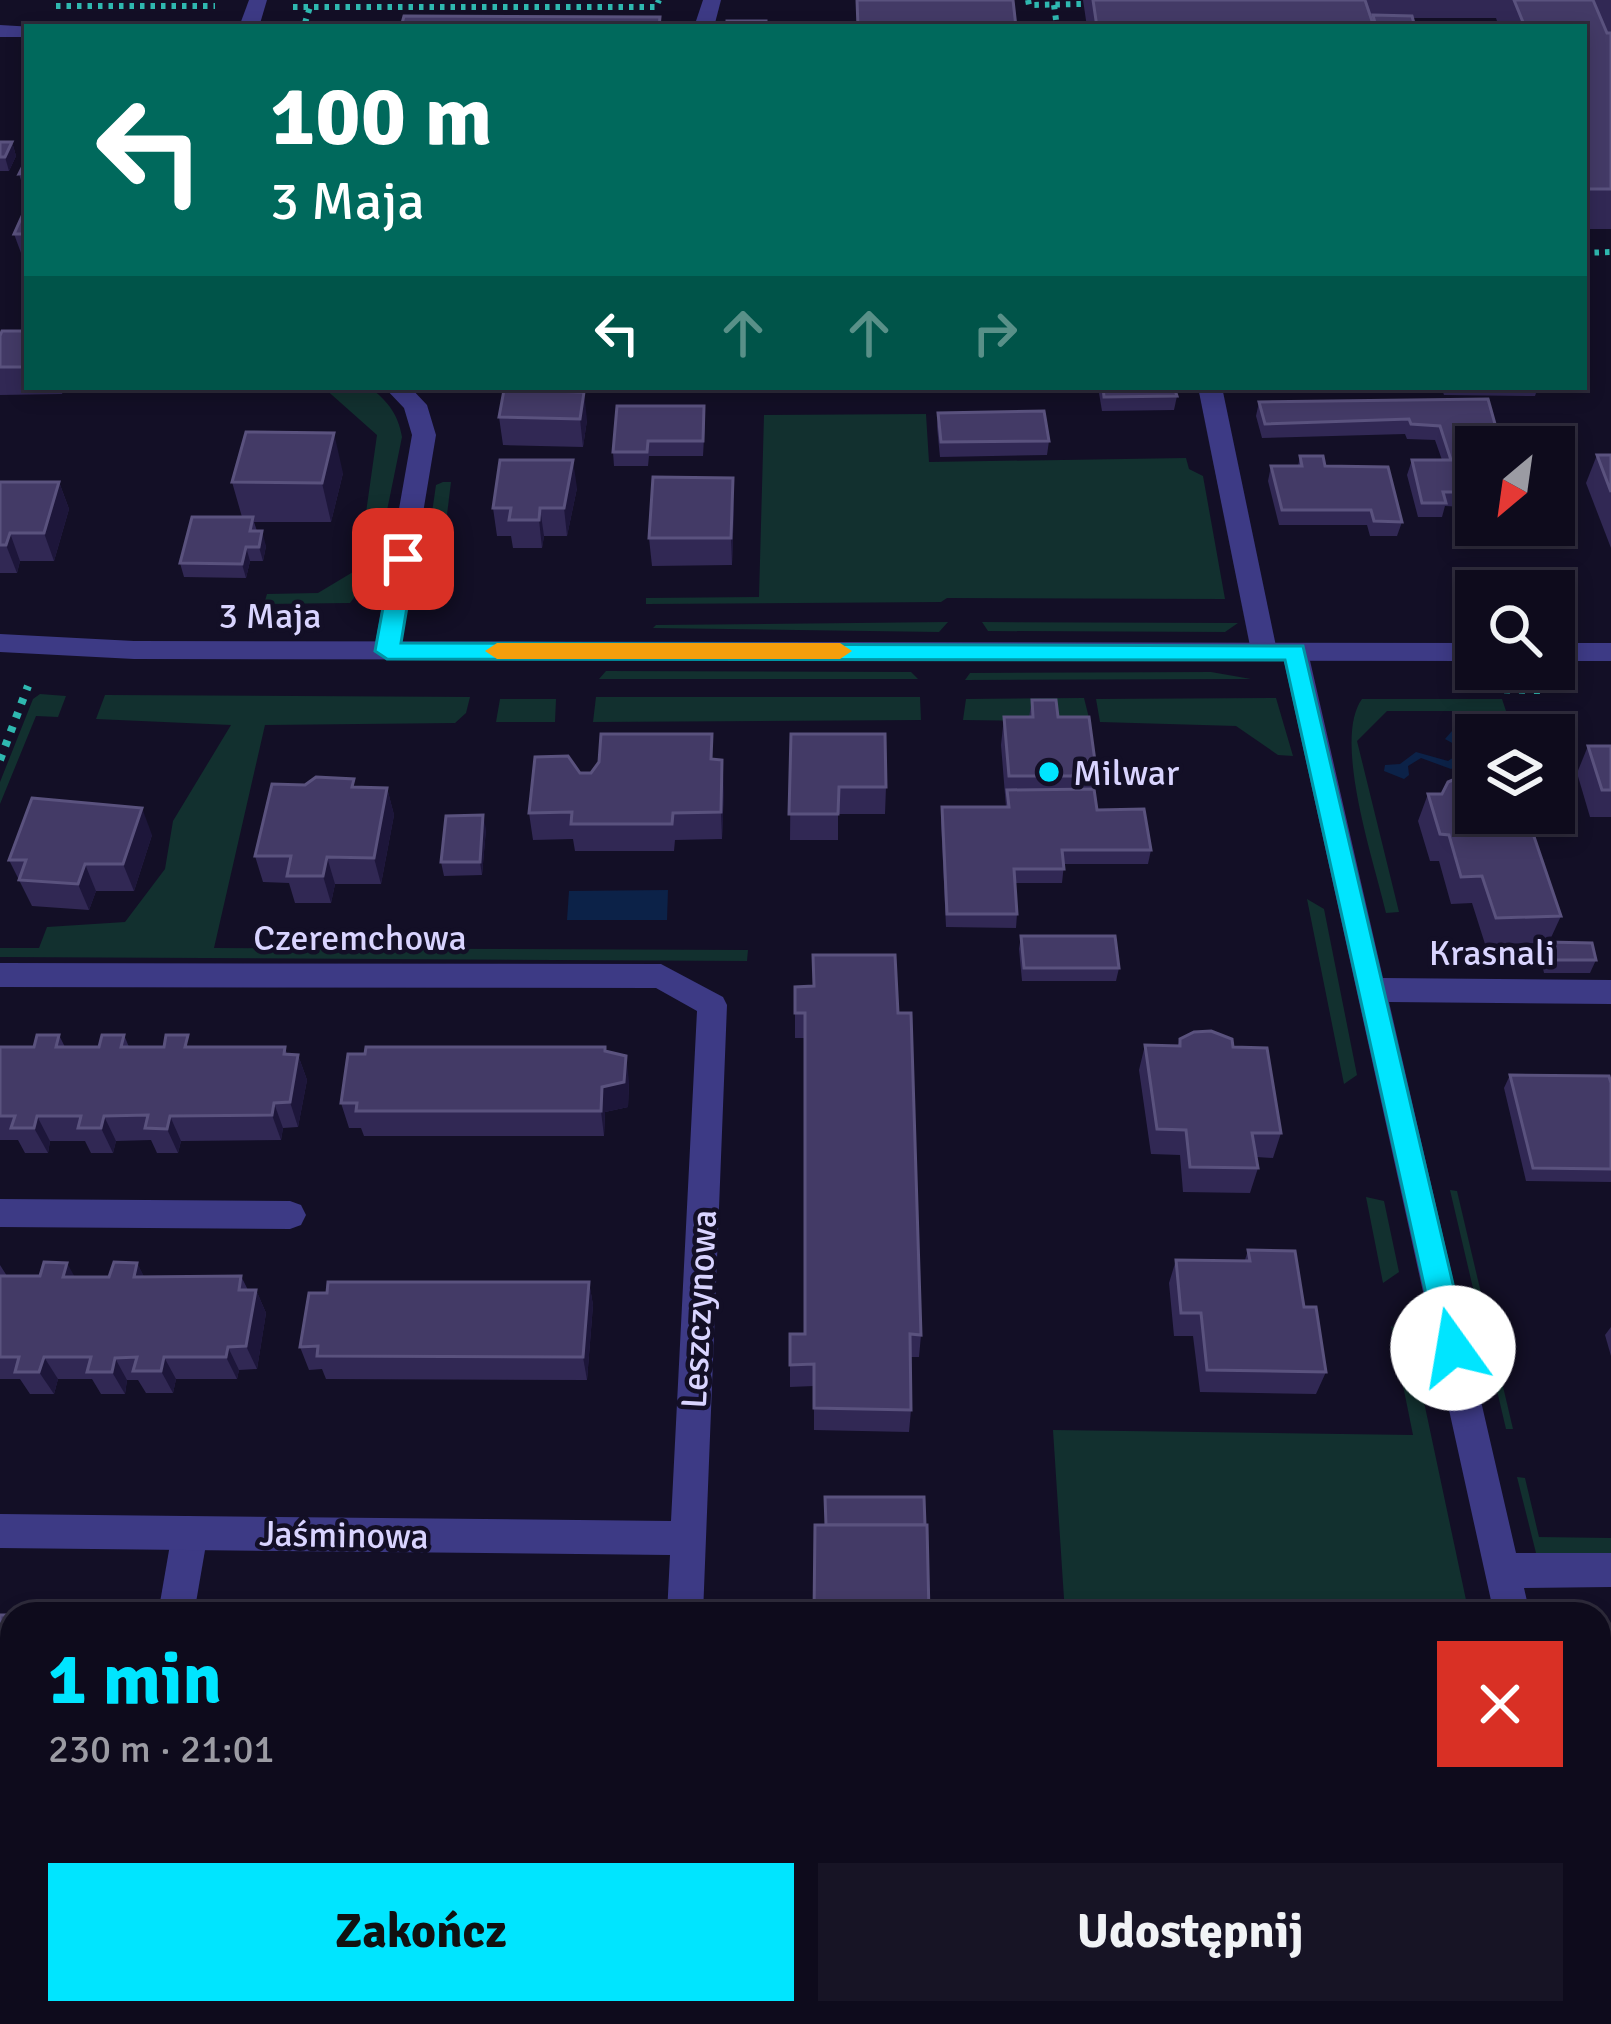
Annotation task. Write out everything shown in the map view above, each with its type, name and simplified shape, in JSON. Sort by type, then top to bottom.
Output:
[{"type":"street","points":[[387,651],[424,435],[415,405],[399,390]]},
{"type":"street","points":[[1211,390],[1373,991],[1510,1602]]},
{"type":"street","name":"3 Maja","points":[[0,643],[134,650],[1455,652]]},
{"type":"street","points":[[1575,652],[1611,652]]},
{"type":"street","name":"Czeremchowa","points":[[0,975],[661,976],[712,1005]]},
{"type":"street","name":"Krasnali","points":[[1373,991],[1611,992]]},
{"type":"street","name":"Leszczynowa","points":[[685,1602],[712,1005]]},
{"type":"street","points":[[0,1213],[290,1215]]},
{"type":"street","name":"Jaśminowa","points":[[0,1531],[688,1538]]},
{"type":"street","points":[[178,1602],[190,1533]]},
{"type":"street","points":[[1503,1570],[1611,1570]]},
{"type":"path","points":[[305,22],[310,7],[371,3],[656,7],[659,0]]},
{"type":"path","points":[[1028,0],[1029,5],[1083,4]]},
{"type":"path","points":[[40,6],[221,6]]},
{"type":"path","points":[[201,21],[206,6]]},
{"type":"path","points":[[644,24],[646,7]]},
{"type":"path","points":[[0,760],[28,686]]},
{"type":"green space","points":[[326,390],[373,390],[391,409],[402,437],[367,596],[356,595],[350,603],[264,604],[267,594],[318,593],[358,569],[377,435]]},
{"type":"green space","points":[[926,414],[929,462],[1186,458],[1189,469],[1203,476],[1225,599],[646,604],[646,598],[759,597],[764,415]]},
{"type":"green space","points":[[451,482],[437,596],[420,596],[436,485]]},
{"type":"green space","points":[[948,622],[939,632],[653,628],[656,625]]},
{"type":"green space","points":[[982,622],[1238,623],[1225,632],[988,631]]},
{"type":"green space","points":[[606,671],[911,672],[918,679],[599,679]]},
{"type":"green space","points":[[1211,672],[1251,679],[965,680],[970,673]]},
{"type":"green space","points":[[40,694],[66,696],[58,717],[36,716],[0,804],[0,782],[33,699]]},
{"type":"green space","points":[[105,695],[470,697],[466,713],[455,723],[265,725],[214,948],[748,950],[747,961],[0,957],[0,948],[39,948],[47,927],[125,922],[165,869],[173,821],[231,725],[96,719]]},
{"type":"green space","points":[[596,697],[920,697],[921,720],[593,722]]},
{"type":"green space","points":[[1084,698],[1090,722],[963,720],[966,699]]},
{"type":"green space","points":[[1276,698],[1293,756],[1278,755],[1236,726],[1100,722],[1096,699]]},
{"type":"green space","points":[[500,699],[556,699],[555,722],[496,722]]},
{"type":"green space","points":[[1362,699],[1502,699],[1506,711],[1387,711],[1357,741],[1399,912],[1386,913],[1359,803],[1352,743]]},
{"type":"green space","points":[[1307,899],[1324,909],[1357,1075],[1344,1084]]},
{"type":"green space","points":[[1450,1190],[1457,1191],[1513,1429],[1506,1429]]},
{"type":"green space","points":[[1366,1197],[1384,1201],[1399,1272],[1383,1283]]},
{"type":"green space","points":[[1391,1326],[1410,1336],[1466,1602],[1064,1602],[1053,1430],[1413,1435]]},
{"type":"green space","points":[[1517,1477],[1525,1478],[1539,1537],[1611,1538],[1611,1554],[1536,1553]]},
{"type":"water","points":[[1416,752],[1448,761],[1455,756],[1455,766],[1421,758],[1408,766],[1409,775],[1404,779],[1384,771],[1385,765],[1400,764]]},
{"type":"water","points":[[668,890],[667,920],[567,920],[569,891]]},
{"type":"building","points":[[857,0],[1013,0],[1016,24],[858,24]]},
{"type":"building","points":[[1093,0],[1365,0],[1373,24],[1097,24]]},
{"type":"building","points":[[1514,0],[1593,0],[1611,33],[1611,189],[1589,189],[1587,183],[1587,24],[1524,24]]},
{"type":"building","points":[[1373,15],[1412,16],[1414,24],[1375,24]]},
{"type":"building","points":[[404,16],[660,17],[659,24],[402,24]]},
{"type":"building","points":[[727,21],[766,21],[766,24]]},
{"type":"building","points":[[0,142],[12,142],[5,157],[0,157]]},
{"type":"building","points":[[24,212],[24,234],[14,234]]},
{"type":"building","points":[[2,331],[24,331],[24,367],[0,367]]},
{"type":"building","points":[[504,390],[584,392],[580,419],[499,417]]},
{"type":"building","points":[[1103,390],[1175,390],[1177,396],[1104,397]]},
{"type":"building","points":[[1488,399],[1496,426],[1455,426],[1455,492],[1443,492],[1446,503],[1422,503],[1412,460],[1451,460],[1440,426],[1411,424],[1409,419],[1265,424],[1259,402]]},
{"type":"building","points":[[617,406],[704,406],[703,441],[648,441],[647,452],[613,452]]},
{"type":"building","points":[[1044,411],[1049,441],[941,442],[938,413]]},
{"type":"building","points":[[246,432],[334,433],[322,483],[232,482]]},
{"type":"building","points":[[1597,455],[1611,455],[1611,492]]},
{"type":"building","points":[[1300,456],[1323,456],[1325,466],[1388,467],[1402,522],[1374,521],[1371,510],[1282,510],[1271,466],[1302,466]]},
{"type":"building","points":[[500,460],[573,460],[564,508],[540,508],[539,520],[509,520],[511,508],[493,508]]},
{"type":"building","points":[[653,477],[733,478],[731,538],[649,538]]},
{"type":"building","points":[[0,482],[59,482],[44,533],[10,533],[6,545],[0,545]]},
{"type":"building","points":[[192,517],[253,517],[250,531],[262,531],[259,547],[246,547],[242,564],[180,563]]},
{"type":"building","points":[[1032,700],[1056,700],[1058,717],[1089,717],[1097,776],[1009,776],[1004,717],[1033,717]]},
{"type":"building","points":[[601,734],[712,734],[711,759],[722,760],[721,812],[673,813],[672,824],[571,824],[572,812],[529,813],[535,757],[568,756],[580,773],[591,773],[599,762]]},
{"type":"building","points":[[791,734],[885,734],[886,787],[839,787],[838,814],[789,814]]},
{"type":"building","points":[[1588,746],[1611,746],[1611,790],[1602,790]]},
{"type":"building","points":[[316,777],[354,779],[352,787],[387,788],[374,858],[327,857],[323,876],[287,876],[291,856],[255,856],[272,784],[305,785]]},
{"type":"building","points":[[1455,779],[1455,834],[1533,834],[1561,916],[1496,918],[1482,876],[1461,877],[1449,835],[1440,834],[1428,794],[1442,794]]},
{"type":"building","points":[[1094,789],[1097,810],[1144,809],[1151,850],[1062,850],[1064,869],[1014,869],[1017,914],[947,914],[942,807],[1009,807],[1007,790]]},
{"type":"building","points":[[32,798],[142,808],[123,864],[85,864],[78,884],[19,880],[26,860],[9,860]]},
{"type":"building","points":[[483,815],[480,862],[441,862],[446,816]]},
{"type":"building","points":[[1021,936],[1115,936],[1119,968],[1024,968]]},
{"type":"building","points":[[1546,942],[1592,943],[1596,960],[1550,960]]},
{"type":"building","points":[[813,955],[895,955],[898,1013],[911,1013],[921,1335],[910,1334],[911,1410],[814,1408],[814,1364],[790,1365],[790,1334],[805,1334],[805,1013],[795,1013],[795,987],[814,986]]},
{"type":"building","points":[[1211,1031],[1232,1039],[1233,1047],[1267,1048],[1281,1133],[1252,1133],[1258,1168],[1190,1167],[1186,1130],[1157,1129],[1145,1045],[1180,1046],[1180,1039],[1194,1032]]},
{"type":"building","points":[[37,1035],[59,1035],[56,1047],[99,1047],[102,1035],[124,1035],[121,1047],[164,1047],[166,1035],[188,1035],[185,1047],[285,1047],[284,1054],[298,1055],[290,1102],[274,1103],[272,1115],[170,1116],[167,1129],[145,1128],[148,1115],[104,1116],[101,1128],[78,1128],[81,1116],[37,1116],[34,1128],[11,1128],[15,1116],[0,1116],[0,1047],[34,1047]]},
{"type":"building","points":[[366,1047],[605,1047],[605,1051],[626,1056],[624,1082],[602,1087],[601,1111],[356,1111],[357,1103],[341,1103],[348,1054],[365,1054]]},
{"type":"building","points":[[1510,1075],[1609,1076],[1611,1169],[1533,1168]]},
{"type":"building","points":[[1248,1250],[1295,1251],[1304,1307],[1316,1307],[1326,1372],[1207,1370],[1201,1313],[1181,1313],[1176,1260],[1250,1261]]},
{"type":"building","points":[[44,1262],[67,1263],[63,1277],[109,1277],[114,1262],[137,1263],[134,1277],[241,1276],[239,1290],[256,1290],[246,1346],[228,1347],[226,1357],[164,1357],[161,1371],[133,1371],[137,1357],[115,1358],[112,1372],[87,1372],[91,1357],[44,1357],[39,1372],[15,1372],[19,1357],[0,1357],[0,1276],[40,1276]]},
{"type":"building","points":[[328,1282],[589,1282],[583,1357],[317,1356],[318,1346],[300,1347],[309,1293],[327,1293]]},
{"type":"building","points":[[825,1497],[924,1497],[925,1525],[826,1525]]},
{"type":"building","points":[[815,1525],[927,1525],[929,1602],[814,1602]]},
{"type":"slow traffic","points":[[497,651],[840,651]]},
{"type":"place","name":"Milwar","points":[[1049,772]]},
{"type":"route","points":[[403,559],[387,651],[1295,652],[1453,1348]]}]
